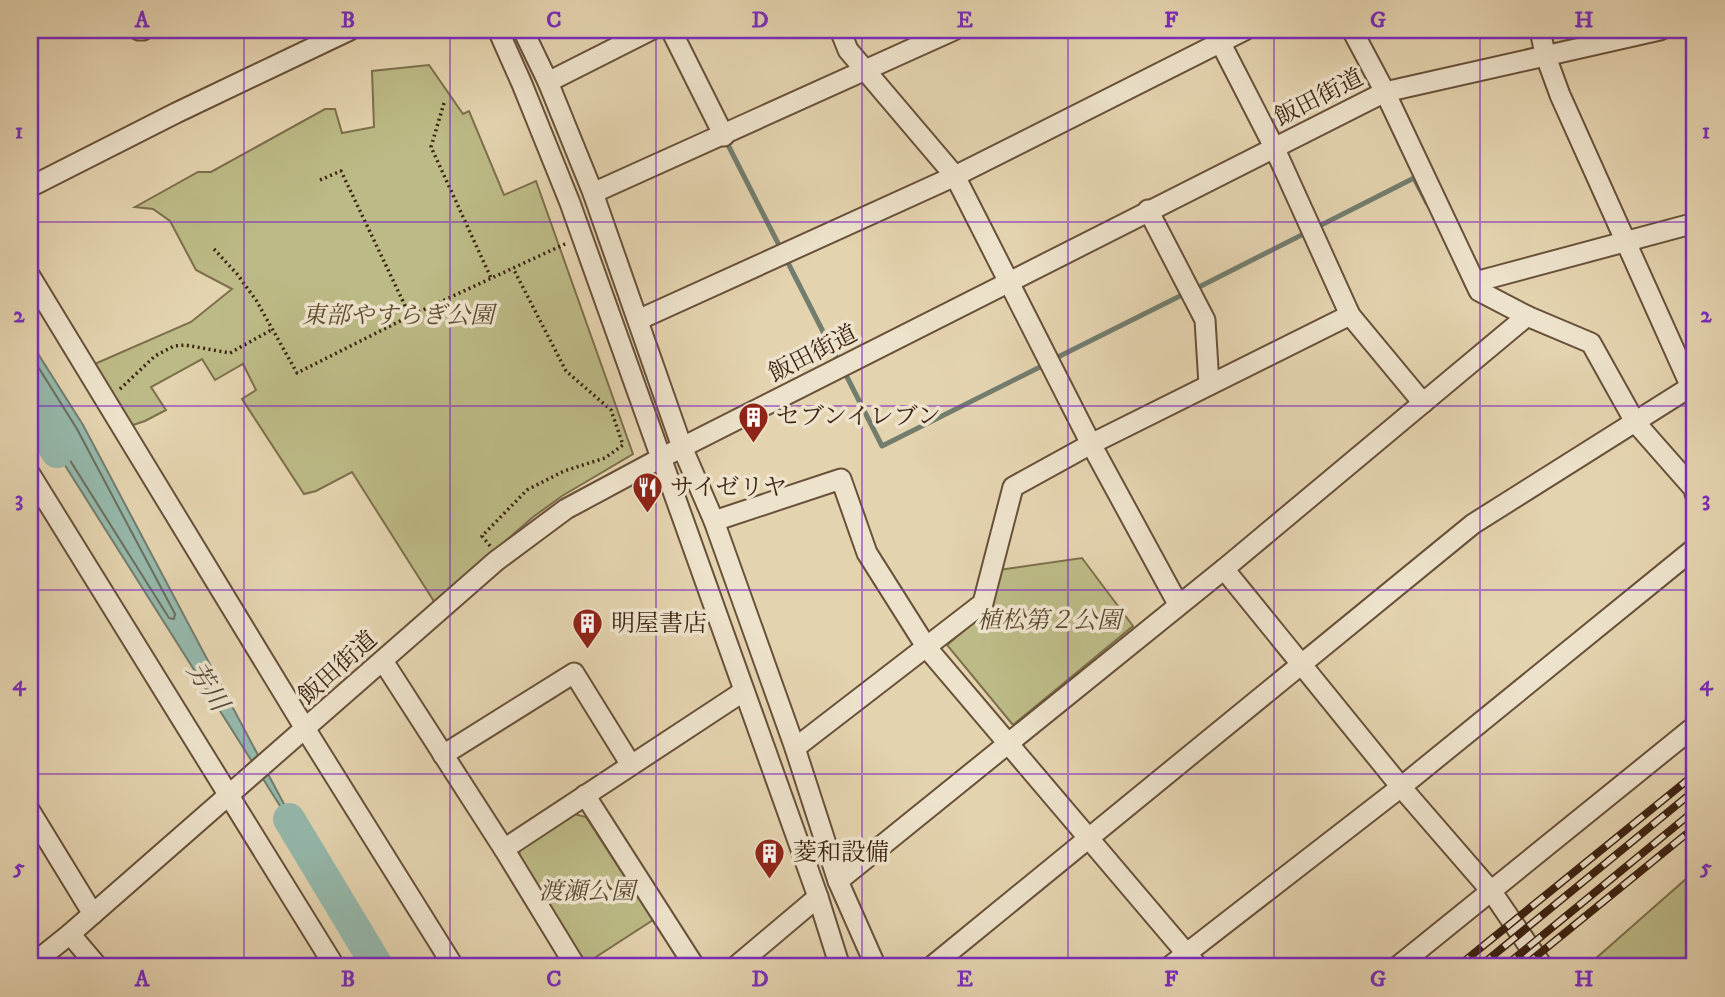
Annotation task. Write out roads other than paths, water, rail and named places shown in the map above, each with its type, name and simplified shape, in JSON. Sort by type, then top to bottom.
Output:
[{"type":"street","points":[[30,187],[322,36],[350,30]]},
{"type":"street","points":[[498,30],[582,237],[818,897],[840,967]]},
{"type":"street","points":[[523,30],[548,82],[593,193],[682,447],[714,521],[795,748],[838,881],[876,967]]},
{"type":"street","points":[[548,82],[651,30]]},
{"type":"street","points":[[671,30],[724,136]]},
{"type":"street","points":[[840,30],[848,50],[955,176],[1091,444],[1178,604]]},
{"type":"street","points":[[593,193],[724,136],[953,30]]},
{"type":"street","points":[[638,320],[955,176],[1218,36],[1245,30]]},
{"type":"street","points":[[1352,30],[1385,92],[1479,291],[1527,316],[1591,343],[1635,422],[1694,489],[1695,495]]},
{"type":"street","points":[[931,967],[1473,524],[1635,422],[1693,389],[1560,94],[1545,54],[1541,30]]},
{"type":"street","name":"飯田街道","points":[[30,966],[71,934],[306,730],[500,558],[566,509],[682,447],[1385,92],[1660,30]]},
{"type":"street","points":[[1218,36],[1274,147],[1350,315],[1423,403]]},
{"type":"street","points":[[1147,211],[1205,320],[1209,385]]},
{"type":"street","points":[[1475,282],[1695,223]]},
{"type":"street","points":[[30,276],[306,730],[454,967]]},
{"type":"street","points":[[795,748],[983,603],[1013,487],[1091,444],[1350,315]]},
{"type":"street","points":[[838,881],[1224,569],[1527,316]]},
{"type":"street","points":[[714,521],[841,479],[867,553],[928,648],[1192,960]]},
{"type":"street","points":[[31,480],[335,967]]},
{"type":"street","points":[[1169,967],[1192,960],[1695,548]]},
{"type":"street","points":[[1224,569],[1401,787],[1492,892],[1543,967]]},
{"type":"street","points":[[383,660],[576,967]]},
{"type":"street","points":[[443,755],[574,673],[631,765]]},
{"type":"street","points":[[504,849],[744,691]]},
{"type":"street","points":[[1397,967],[1695,726]]},
{"type":"street","points":[[585,795],[695,967]]},
{"type":"street","points":[[30,811],[93,914]]},
{"type":"street","points":[[735,967],[818,897]]},
{"type":"street","points":[[71,934],[98,967]]},
{"type":"water","points":[[30,341],[83,425],[311,855],[30,410]]},
{"type":"waterway","points":[[726,141],[839,363]]},
{"type":"waterway","points":[[1195,289],[1414,178],[1427,203]]},
{"type":"waterway","points":[[1054,359],[1186,293]]},
{"type":"waterway","points":[[844,371],[882,446],[1046,364]]},
{"type":"waterway","name":"芳川","points":[[30,410],[57,452]]},
{"type":"waterway","name":"芳川","points":[[289,819],[378,967]]},
{"type":"railway","points":[[1457,967],[1695,774]]},
{"type":"railway","points":[[1479,967],[1695,790]]},
{"type":"railway","points":[[1504,967],[1695,810]]},
{"type":"railway","points":[[1523,967],[1695,827]]},
{"type":"place","name":"セブンイレブン","points":[[753,444]]},
{"type":"place","name":"サイゼリヤ","points":[[647,515]]},
{"type":"place","name":"明屋書店","points":[[588,651]]},
{"type":"place","name":"菱和設備","points":[[770,880]]},
{"type":"park label","name":"東部やすらぎ公園","points":[[398,316]]},
{"type":"park label","name":"植松第２公園","points":[[1049,621]]},
{"type":"park label","name":"渡瀬公園","points":[[587,892]]}]
